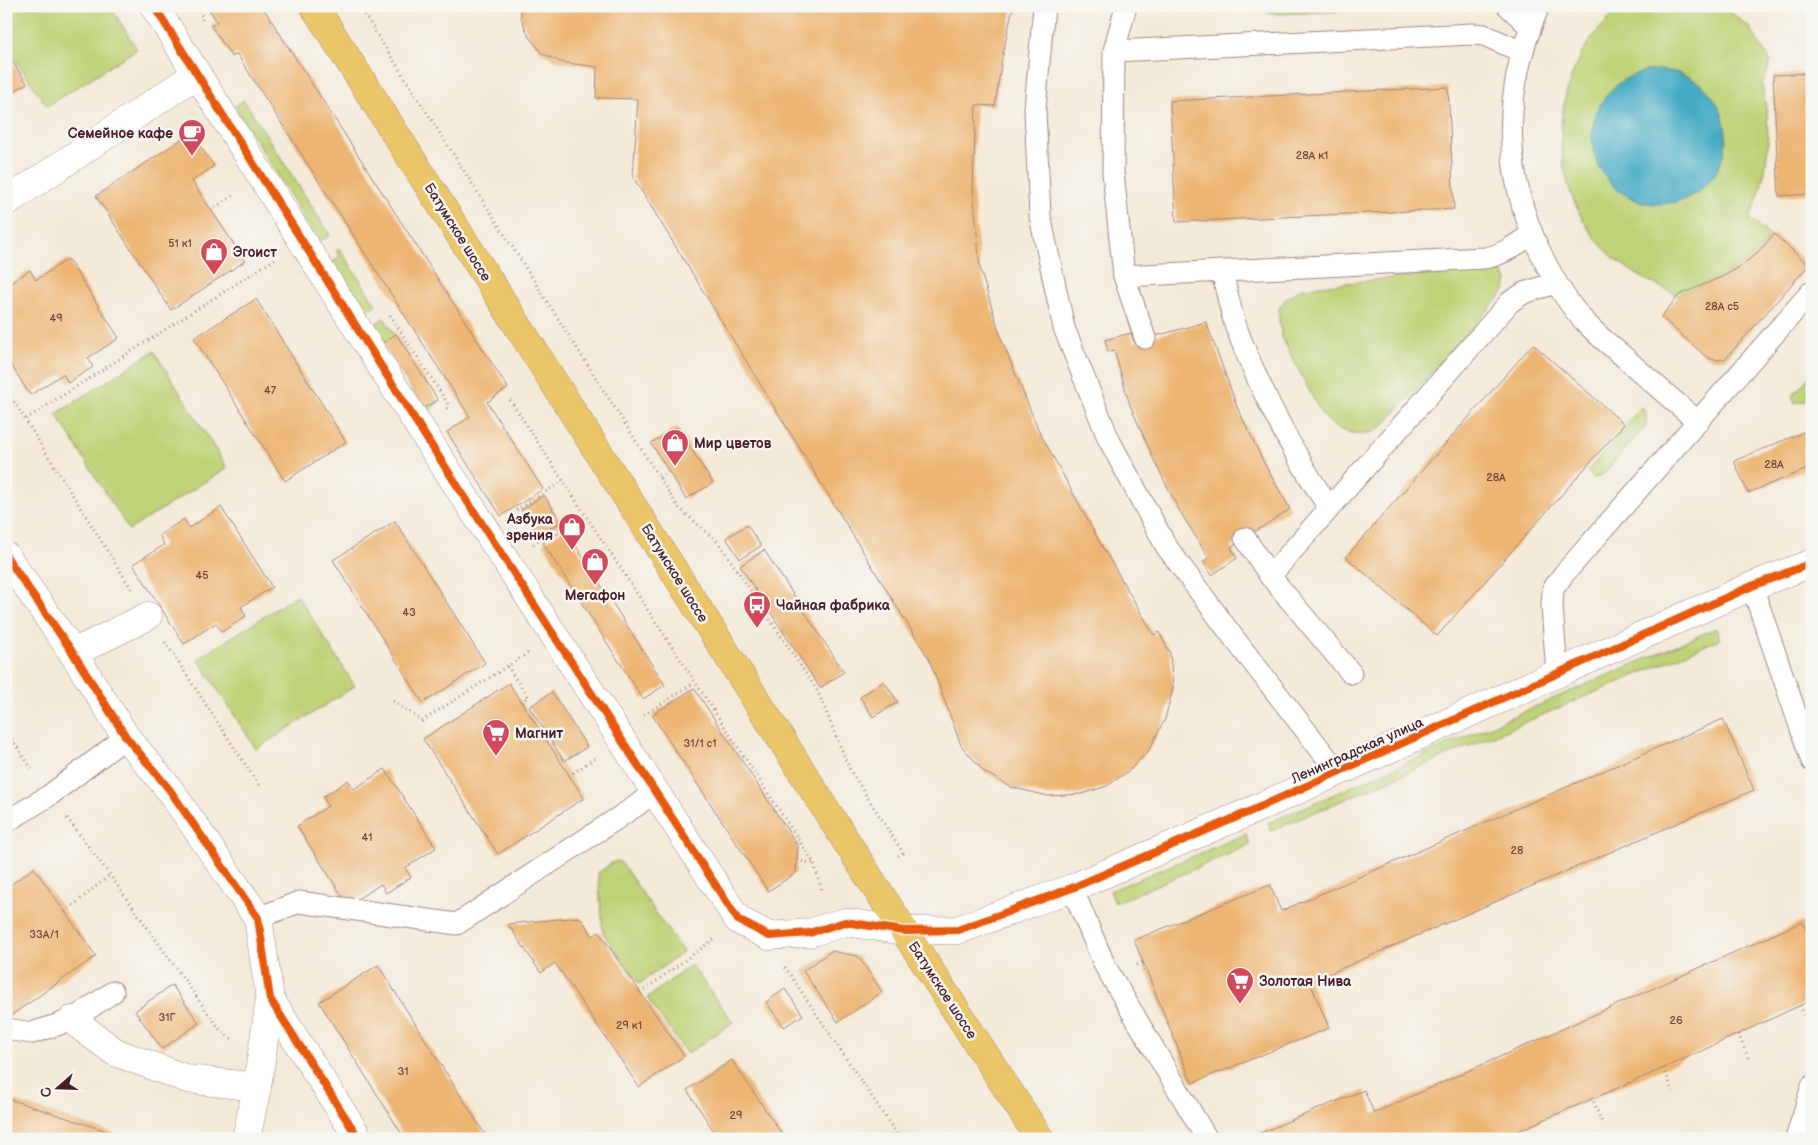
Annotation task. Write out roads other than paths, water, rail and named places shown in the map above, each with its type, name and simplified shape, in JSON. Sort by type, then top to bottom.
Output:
[{"type":"highway","name":"Батумское шоссе","points":[[314,6],[867,874],[1040,1139]]},
{"type":"street","name":"Ленинградская улица","points":[[154,6],[422,431],[738,920],[769,936],[808,932],[845,922],[904,931],[958,930],[1072,888],[1338,772],[1752,586],[1812,563]]},
{"type":"street","points":[[6,202],[196,74]]},
{"type":"street","points":[[6,556],[73,653],[126,737],[170,789],[258,918],[270,999],[259,1075],[246,1139]]},
{"type":"street","points":[[73,653],[148,616]]},
{"type":"street","points":[[270,999],[359,1139]]},
{"type":"street","points":[[72,1020],[115,1052],[187,1079],[259,1075]]},
{"type":"lane","points":[[1044,6],[1035,109],[1040,216],[1064,328],[1109,440],[1166,546],[1232,637],[1338,772]]},
{"type":"lane","points":[[1126,6],[1114,51],[1113,173],[1124,276],[1145,338]]},
{"type":"lane","points":[[1508,6],[1530,27]]},
{"type":"lane","points":[[1539,6],[1522,52],[1512,106],[1511,144],[1522,210],[1555,282],[1587,324],[1698,422]]},
{"type":"lane","points":[[1114,51],[1484,34],[1522,52]]},
{"type":"lane","points":[[1124,276],[1486,258],[1504,252],[1532,234]]},
{"type":"lane","points":[[1222,271],[1235,325],[1266,400],[1306,472],[1329,508]]},
{"type":"lane","points":[[1270,576],[1510,302],[1524,293],[1555,282]]},
{"type":"lane","points":[[1557,674],[1552,606],[1554,589],[1563,575],[1812,291]]},
{"type":"lane","points":[[1245,538],[1270,576],[1351,673]]},
{"type":"lane","points":[[1752,586],[1812,761]]},
{"type":"lane","points":[[6,822],[50,795],[126,737]]},
{"type":"lane","points":[[258,918],[299,902],[457,924],[636,806],[655,791]]},
{"type":"lane","points":[[1072,888],[1105,966],[1207,1139]]},
{"type":"lane","points":[[6,1029],[32,1033],[72,1020],[113,992]]},
{"type":"lane","points":[[1796,1139],[1812,1086]]},
{"type":"water","points":[[1659,70],[1685,75],[1696,81],[1706,90],[1715,100],[1721,111],[1726,137],[1721,163],[1715,174],[1706,184],[1696,193],[1685,199],[1659,204],[1633,199],[1622,193],[1612,184],[1603,174],[1597,163],[1592,137],[1597,111],[1603,100],[1612,90],[1622,81],[1633,75]]},
{"type":"place","name":"Семейное кафе","points":[[192,157]]},
{"type":"place","name":"Эгоист","points":[[214,276]]},
{"type":"place","name":"Мир цветов","points":[[675,467]]},
{"type":"place","name":"Азбука зрения","points":[[572,551]]},
{"type":"place","name":"Мегафон","points":[[595,586]]},
{"type":"place","name":"Чайная фабрика","points":[[757,629]]},
{"type":"place","name":"Магнит","points":[[496,757]]},
{"type":"place","name":"Золотая Нива","points":[[1240,1005]]}]
